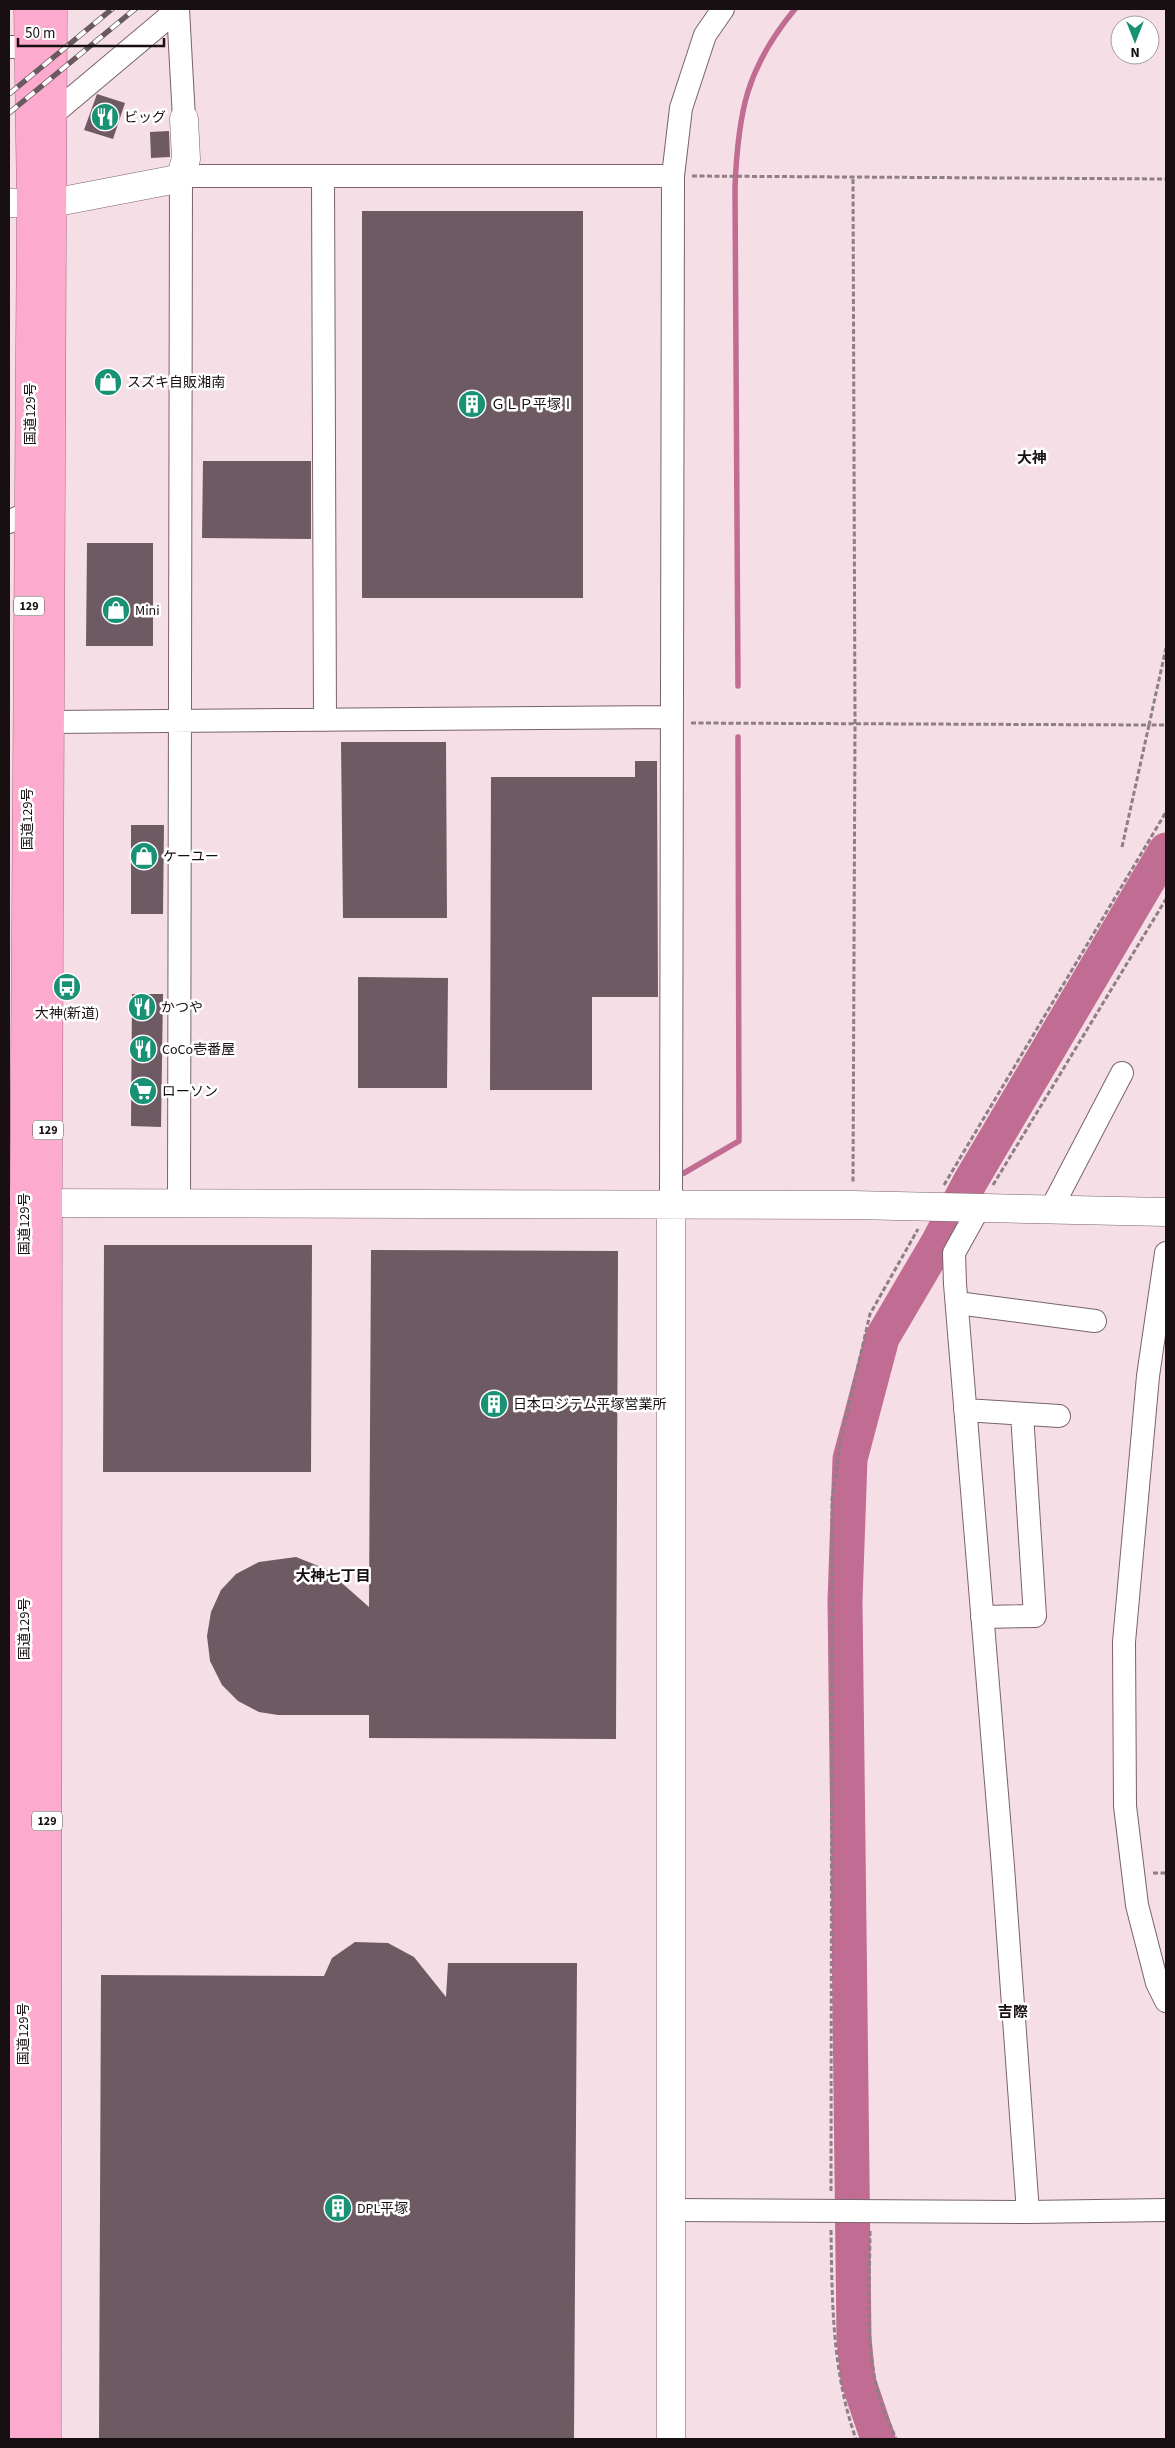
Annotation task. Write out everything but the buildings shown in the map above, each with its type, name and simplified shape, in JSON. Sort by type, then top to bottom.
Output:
[{"type":"highway","name":"国道129号","points":[[24,2439],[27,1203],[50,722],[30,203],[18,47],[28,9]]},
{"type":"highway","name":"国道129号","points":[[47,2439],[27,1203],[19,517],[30,203],[53,114],[53,9]]},
{"type":"street","points":[[53,114],[178,9]]},
{"type":"street","points":[[178,9],[186,159],[182,176],[179,1205]]},
{"type":"street","points":[[670,2439],[670,720],[673,176],[680,108],[705,35],[723,9]]},
{"type":"street","points":[[30,203],[172,180],[182,176],[673,176]]},
{"type":"street","points":[[322,176],[326,720]]},
{"type":"street","points":[[50,722],[670,720]]},
{"type":"street","points":[[1051,1209],[1122,1073]]},
{"type":"street","points":[[27,1203],[179,1205],[853,1205],[1166,1212]]},
{"type":"street","points":[[976,1208],[954,1253],[956,1303],[1003,1867],[1028,2212]]},
{"type":"street","points":[[1166,1252],[1148,1376],[1124,1642],[1126,1806],[1136,1897],[1157,1983],[1166,2001]]},
{"type":"street","points":[[956,1303],[1095,1321]]},
{"type":"street","points":[[965,1410],[1059,1416]]},
{"type":"street","points":[[982,1617],[1035,1616],[1022,1414]]},
{"type":"street","points":[[671,2210],[1028,2212],[1166,2210]]},
{"type":"path","points":[[673,176],[853,179],[1166,179]]},
{"type":"path","points":[[853,179],[855,724],[853,1205]]},
{"type":"path","points":[[1122,847],[1166,648]]},
{"type":"path","points":[[670,720],[855,724],[1166,725]]},
{"type":"path","points":[[856,2439],[837,2366],[832,2306],[835,2211],[832,1499],[841,1439],[870,1314],[935,1207],[1166,812]]},
{"type":"path","points":[[976,1208],[1166,899]]},
{"type":"path","points":[[867,2211],[870,2324],[874,2371],[880,2400],[896,2439]]},
{"type":"waterway","points":[[738,686],[736,161],[742,114],[755,72],[765,51],[795,9]]},
{"type":"waterway","points":[[684,1173],[739,1141],[738,737]]},
{"type":"waterway","points":[[878,2439],[858,2380],[854,2339],[845,1601],[850,1459],[882,1338],[939,1241],[970,1182],[1166,850]]},
{"type":"railway","points":[[9,94],[112,9]]},
{"type":"railway","points":[[9,113],[135,9]]},
{"type":"place","name":"ビッグ","points":[[105,117]]},
{"type":"place","name":"スズキ自販湘南","points":[[108,382]]},
{"type":"place","name":"ＧＬＰ平塚Ⅰ","points":[[472,404]]},
{"type":"place","name":"Mini","points":[[116,610]]},
{"type":"place","name":"ケーユー","points":[[144,856]]},
{"type":"place","name":"大神(新道)","points":[[67,987]]},
{"type":"place","name":"かつや","points":[[142,1007]]},
{"type":"place","name":"CoCo壱番屋","points":[[143,1049]]},
{"type":"place","name":"ローソン","points":[[143,1091]]},
{"type":"place","name":"日本ロジテム平塚営業所","points":[[494,1404]]},
{"type":"place","name":"DPL平塚","points":[[338,2208]]},
{"type":"district","name":"大神","points":[[1032,458]]},
{"type":"district","name":"大神七丁目","points":[[333,1576]]},
{"type":"district","name":"吉際","points":[[1013,2012]]}]
